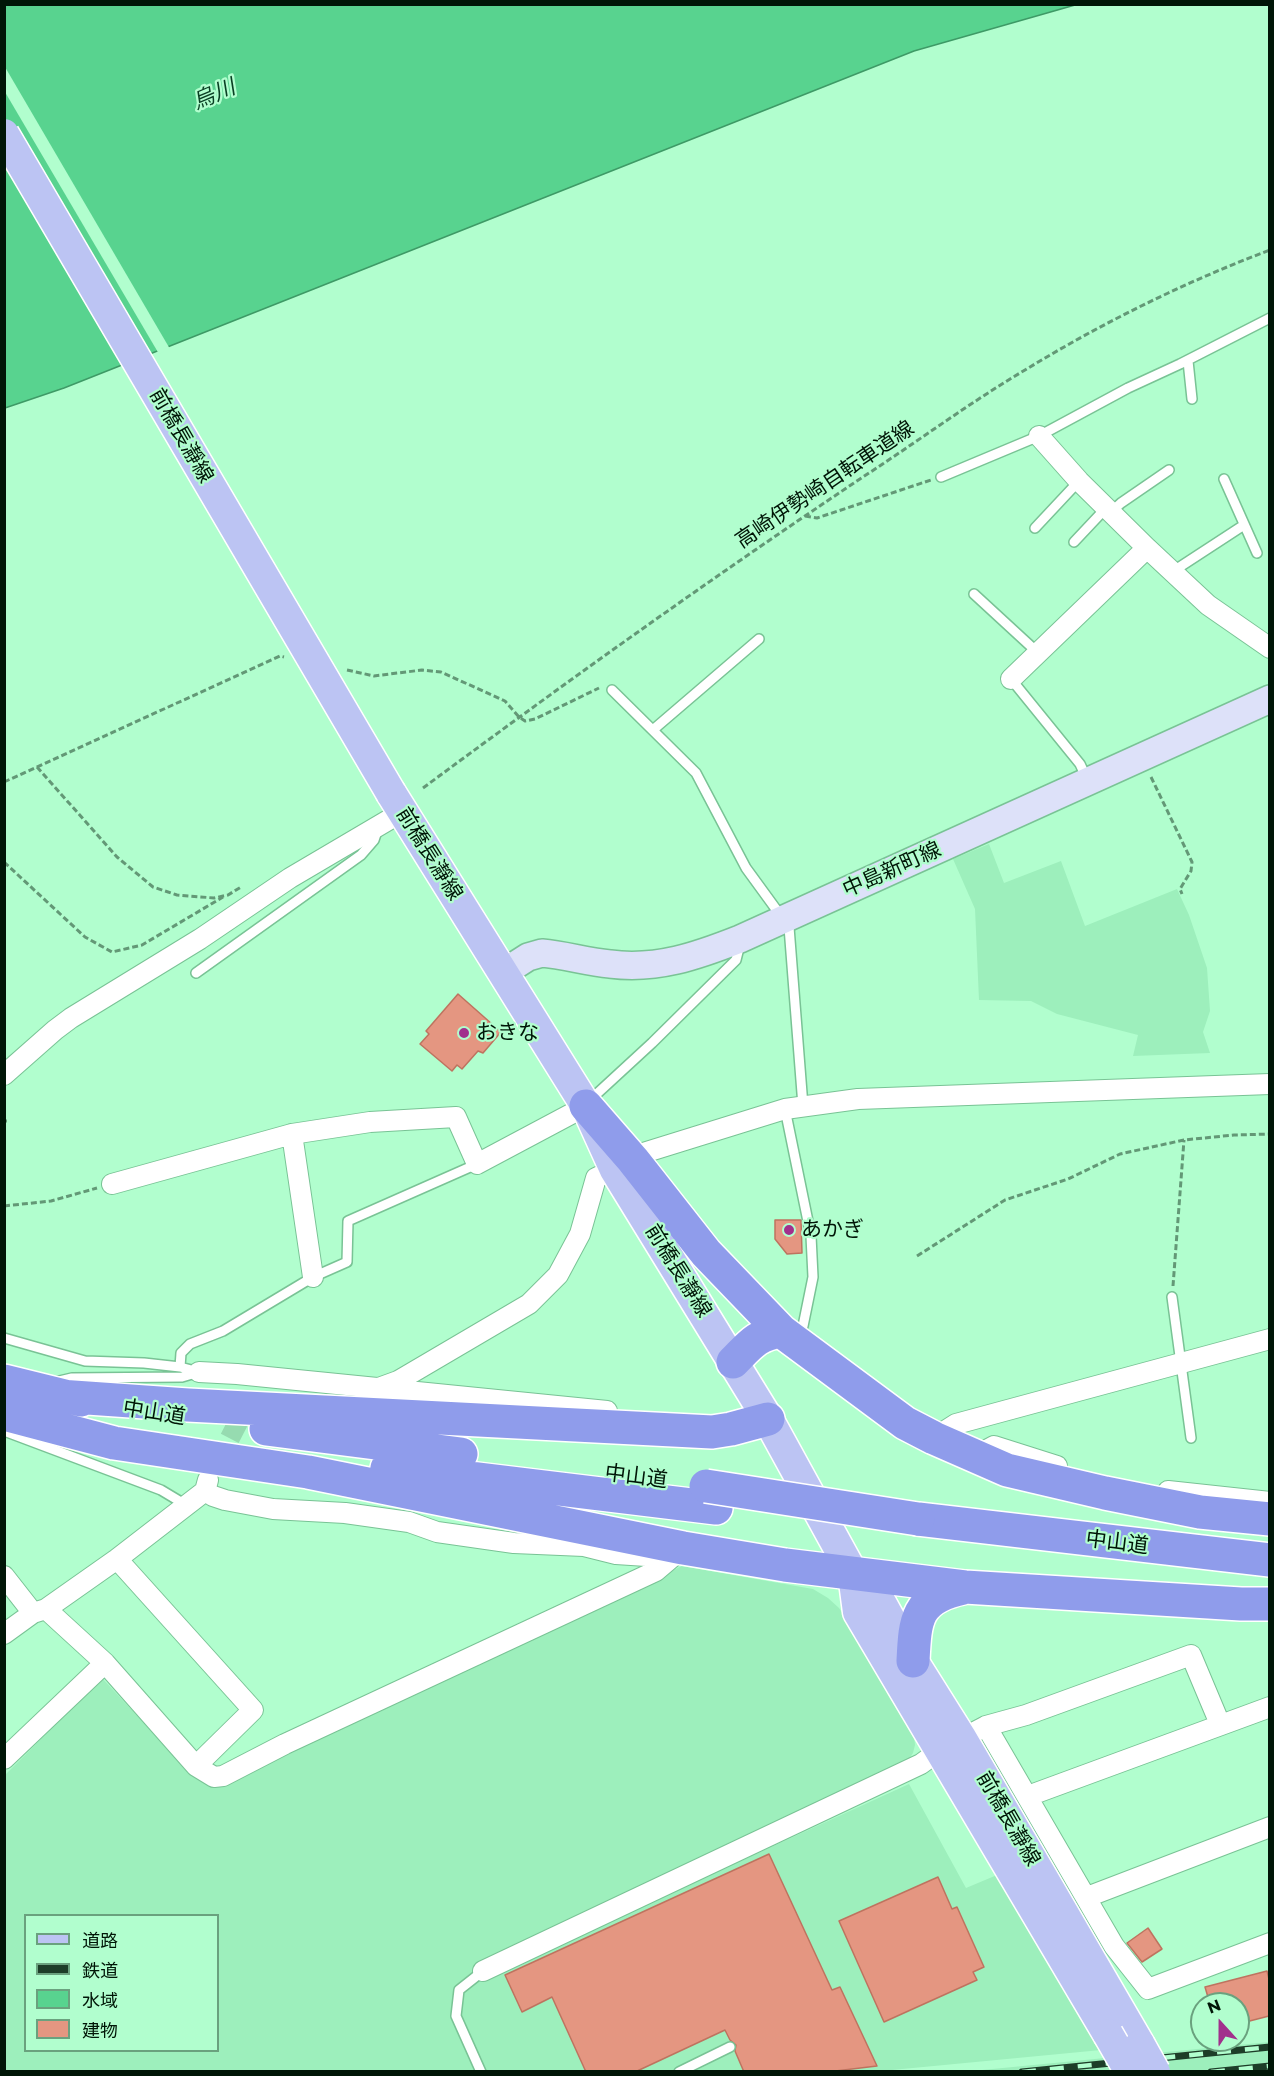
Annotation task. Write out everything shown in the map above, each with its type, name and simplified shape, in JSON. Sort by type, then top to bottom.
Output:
[{"type":"highway","points":[[586,1106],[624,1165],[788,1336],[905,1423],[1007,1470],[1200,1512],[1269,1519]]},
{"type":"highway","points":[[733,1362],[754,1340],[767,1334],[788,1336]]},
{"type":"highway","points":[[24,1392],[188,1406],[712,1432],[768,1419]]},
{"type":"highway","name":"中山道","points":[[24,1392],[45,1412],[195,1442],[308,1458],[711,1497]]},
{"type":"highway","name":"中山道","points":[[24,1392],[160,1415],[920,1528],[1137,1566],[1269,1579]]},
{"type":"highway","points":[[4,1414],[114,1443],[308,1472],[677,1552],[964,1587],[1269,1604]]},
{"type":"highway","name":"中山道","points":[[920,1528],[1269,1560]]},
{"type":"highway","points":[[913,1661],[914,1629],[925,1604],[946,1591],[964,1587]]},
{"type":"main road","name":"前橋長瀞線","points":[[4,134],[390,810],[503,973],[586,1106]]},
{"type":"main road","name":"中島新町線","points":[[503,973],[528,957],[542,953],[609,964],[648,965],[663,964],[700,955],[740,939],[1269,699]]},
{"type":"main road","name":"前橋長瀞線","points":[[624,1165],[853,1574],[880,1601],[913,1661],[963,1739],[1135,2058]]},
{"type":"main road","name":"前橋長瀞線","points":[[853,1574],[858,1611],[963,1739],[1108,2034],[1155,2072]]},
{"type":"street","points":[[1040,436],[1079,481],[1172,572],[1208,605],[1269,648]]},
{"type":"street","points":[[1011,679],[1147,548]]},
{"type":"street","points":[[4,1075],[55,1029],[71,1018],[200,939],[390,810]]},
{"type":"street","points":[[376,1389],[398,1382],[529,1304],[558,1275],[580,1234],[596,1178],[624,1165],[640,1154],[794,1107],[858,1099],[1269,1084]]},
{"type":"street","points":[[112,1184],[292,1134],[370,1122],[456,1117],[477,1164],[586,1106]]},
{"type":"street","points":[[292,1134],[314,1277]]},
{"type":"street","points":[[934,1438],[956,1424],[1181,1361],[1269,1339]]},
{"type":"street","points":[[190,1369],[687,1419]]},
{"type":"street","points":[[251,1396],[259,1376]]},
{"type":"street","points":[[975,1456],[994,1446],[1121,1484],[1269,1502]]},
{"type":"street","points":[[4,1634],[117,1559],[186,1505],[207,1485],[213,1496],[225,1500],[273,1509],[345,1513],[409,1522],[437,1532],[514,1544],[584,1546],[616,1554],[677,1552]]},
{"type":"street","points":[[4,1576],[39,1611],[105,1664],[196,1766],[214,1777],[223,1776],[285,1744],[656,1571],[677,1552]]},
{"type":"street","points":[[117,1559],[253,1710],[196,1766]]},
{"type":"street","points":[[483,1971],[921,1764],[963,1739],[1191,1655],[1220,1725]]},
{"type":"street","points":[[4,1759],[105,1664]]},
{"type":"street","points":[[1028,1796],[1269,1707]]},
{"type":"street","points":[[963,1739],[1028,1796],[1114,1946],[1148,1989],[1269,1943]]},
{"type":"street","points":[[1087,1897],[1269,1827]]},
{"type":"lane","points":[[941,477],[1040,436],[1128,388],[1188,361],[1269,318]]},
{"type":"lane","points":[[1188,361],[1192,399]]},
{"type":"lane","points":[[1074,542],[1108,510],[1169,470]]},
{"type":"lane","points":[[1224,479],[1257,553]]},
{"type":"lane","points":[[1035,528],[1079,481]]},
{"type":"lane","points":[[1172,572],[1244,525]]},
{"type":"lane","points":[[974,594],[1037,652]]},
{"type":"lane","points":[[654,729],[759,639]]},
{"type":"lane","points":[[1011,679],[1080,764],[1088,781]]},
{"type":"lane","points":[[612,690],[696,773],[746,868],[789,927],[794,1107],[813,1276],[803,1326],[788,1336]]},
{"type":"lane","points":[[196,973],[362,855],[374,840],[390,810]]},
{"type":"lane","points":[[586,1106],[736,960],[740,939]]},
{"type":"lane","points":[[190,1369],[181,1353],[185,1347],[223,1331],[314,1277],[347,1262],[348,1221],[477,1164]]},
{"type":"lane","points":[[1172,1297],[1191,1438]]},
{"type":"lane","points":[[4,1338],[85,1361],[144,1363],[190,1369]]},
{"type":"lane","points":[[24,1392],[72,1378],[182,1377],[190,1369]]},
{"type":"lane","points":[[4,1431],[161,1490],[186,1505]]},
{"type":"lane","points":[[481,2072],[456,2016],[459,1990],[483,1971]]},
{"type":"lane","points":[[679,2072],[730,2048]]},
{"type":"path","name":"高崎伊勢崎自転車道線","points":[[423,788],[519,717],[804,516],[1024,370],[1095,330],[1159,298],[1269,250]]},
{"type":"path","points":[[804,516],[817,518],[941,477]]},
{"type":"path","points":[[4,782],[280,656],[292,658]]},
{"type":"path","points":[[339,668],[374,676],[422,670],[441,672],[505,701],[519,717],[525,720],[535,719],[606,685],[612,690]]},
{"type":"path","points":[[1141,757],[1192,862],[1191,872],[1180,889],[1182,894]]},
{"type":"path","points":[[37,767],[117,857],[153,887],[177,896],[214,898],[228,895]]},
{"type":"path","points":[[4,862],[85,937],[112,952],[142,945],[245,885]]},
{"type":"path","points":[[917,1256],[1005,1200],[1068,1179],[1119,1154],[1184,1140],[1269,1134]]},
{"type":"path","points":[[1172,1297],[1184,1140]]},
{"type":"path","points":[[4,1206],[51,1201],[112,1184]]},
{"type":"shaded area","points":[[989,844],[1004,883],[1061,861],[1085,926],[1177,889],[1189,915],[1207,968],[1210,1011],[1203,1032],[1210,1053],[1133,1056],[1138,1035],[1057,1014],[1031,1001],[979,1000],[975,909],[953,859]]},
{"type":"shaded area","points":[[682,1566],[813,1589],[839,1608],[914,1736],[915,1745],[909,1759],[474,1964],[483,1981],[493,1974],[909,1784],[966,1888],[997,1875],[1101,2050],[871,2072],[5,2072],[5,1775],[102,1678],[195,1778],[234,1776]]},
{"type":"shaded area","points":[[1269,2042],[1269,2071],[965,2072],[1190,2050],[1190,2052],[1250,2052],[1250,2044]]},
{"type":"water","name":"烏川","points":[[1075,5],[914,51],[64,388],[5,408],[4,6]]},
{"type":"pier","points":[[5,67],[170,349],[159,354],[5,92]]},
{"type":"building","name":"おきな","points":[[458,994],[501,1032],[483,1053],[478,1051],[462,1069],[457,1065],[452,1071],[420,1044],[429,1034],[426,1031]]},
{"type":"building","name":"あかぎ","points":[[775,1220],[801,1220],[802,1253],[787,1254],[775,1239]]},
{"type":"building","points":[[769,1854],[832,1990],[840,1987],[877,2066],[827,2072],[744,2072],[735,2051],[736,2045],[730,2040],[725,2030],[635,2072],[586,2072],[552,1997],[522,2012],[505,1975]]},
{"type":"building","points":[[938,1877],[952,1909],[957,1907],[984,1967],[973,1972],[977,1980],[884,2022],[839,1921]]},
{"type":"building","points":[[1148,1928],[1162,1949],[1142,1962],[1127,1943]]},
{"type":"building","points":[[1267,1971],[1269,2016],[1250,2021],[1250,1992],[1206,1992],[1205,1987]]},
{"type":"tunnel","points":[[216,1465],[249,1401]]},
{"type":"railway","points":[[1022,2072],[1270,2047]]},
{"type":"railway","points":[[1211,2072],[1270,2066]]},
{"type":"place","name":"おきな","points":[[464,1033]]},
{"type":"place","name":"あかぎ","points":[[789,1230]]}]
